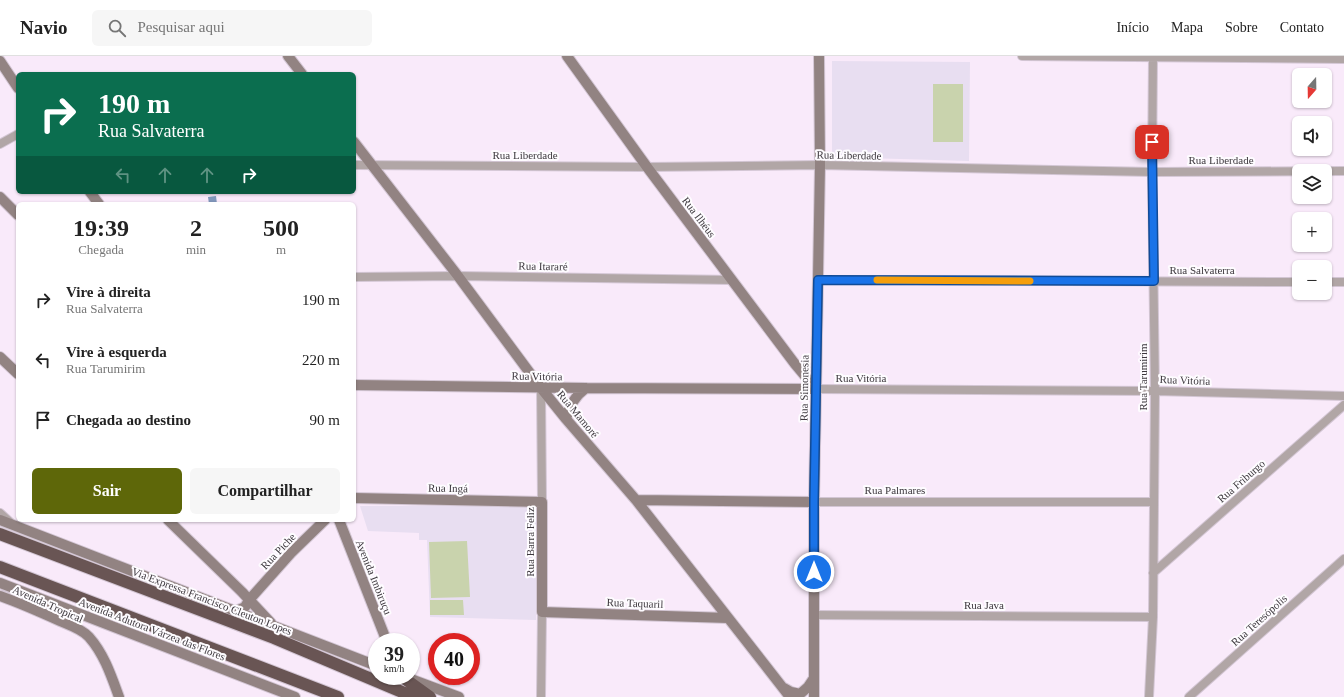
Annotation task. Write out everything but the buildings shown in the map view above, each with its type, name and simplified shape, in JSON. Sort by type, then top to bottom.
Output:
[{"type":"highway","name":"Via Expressa Francisco Cleuton Lopes","points":[[0,534],[274,638],[414,697]]},
{"type":"highway","points":[[0,567],[338,697]]},
{"type":"highway","points":[[414,685],[430,697]]},
{"type":"street","points":[[288,56],[300,72]]},
{"type":"street","name":"Rua Ilhéus","points":[[567,56],[647,167],[795,364],[816,389]]},
{"type":"street","name":"Rua Simonesia","points":[[814,697],[814,502],[816,389],[814,361],[818,280],[820,165],[819,56]]},
{"type":"street","points":[[1022,56],[1344,59]]},
{"type":"street","name":"Rua Tarumirim","points":[[1149,697],[1153,617],[1155,391],[1152,172],[1153,57]]},
{"type":"street","points":[[0,61],[16,85]]},
{"type":"street","points":[[0,144],[16,135]]},
{"type":"street","name":"Rua Mamoré","points":[[356,145],[458,276],[541,388],[636,500],[790,697]]},
{"type":"street","name":"Rua Liberdade","points":[[356,165],[647,167],[820,165],[1152,172],[1344,171]]},
{"type":"street","points":[[0,197],[16,213]]},
{"type":"street","name":"Rua Itararé","points":[[356,277],[458,276],[732,280]]},
{"type":"street","name":"Rua Salvaterra","points":[[818,280],[1292,282]]},
{"type":"street","points":[[1332,282],[1344,282]]},
{"type":"street","points":[[0,357],[16,372]]},
{"type":"street","points":[[795,364],[805,367],[814,361]]},
{"type":"street","points":[[788,390],[796,384],[814,361]]},
{"type":"street","name":"Rua Vitória","points":[[356,385],[788,390],[1155,391],[1344,396]]},
{"type":"street","name":"Rua Barra Feliz","points":[[541,388],[541,697]]},
{"type":"street","points":[[566,419],[568,410],[573,400],[586,388]]},
{"type":"street","name":"Rua Friburgo","points":[[1153,573],[1344,405]]},
{"type":"street","name":"Rua Ingá","points":[[356,498],[542,502]]},
{"type":"street","name":"Rua Palmares","points":[[636,500],[814,502],[1154,502]]},
{"type":"street","points":[[0,512],[12,525]]},
{"type":"street","points":[[0,520],[368,663]]},
{"type":"street","points":[[170,522],[274,626]]},
{"type":"street","name":"Rua Piche","points":[[236,611],[245,607],[249,600],[291,553],[323,522]]},
{"type":"street","name":"Avenida Imbiruçu","points":[[340,522],[383,633]]},
{"type":"street","name":"Rua Teresópolis","points":[[1189,697],[1344,559]]},
{"type":"street","name":"Avenida Adutora Várzea das Flores","points":[[0,583],[101,622],[271,692],[295,697]]},
{"type":"street","name":"Avenida Tropical","points":[[0,596],[21,603],[75,627],[88,635],[100,652],[109,670],[119,697]]},
{"type":"street","name":"Rua Taquaril","points":[[542,612],[728,618]]},
{"type":"street","name":"Rua Java","points":[[814,615],[1153,617]]},
{"type":"street","points":[[88,635],[101,622]]},
{"type":"street","points":[[781,685],[791,692],[800,694],[808,687],[814,678]]},
{"type":"street","points":[[420,683],[459,697]]},
{"type":"shaded area","points":[[832,61],[970,62],[969,161],[832,157]]},
{"type":"shaded area","points":[[539,505],[536,620],[430,617],[427,540],[419,540],[419,533],[368,531],[360,506]]},
{"type":"green space","points":[[933,84],[963,84],[963,142],[933,142]]},
{"type":"green space","points":[[467,541],[470,597],[431,598],[429,542]]},
{"type":"green space","points":[[430,600],[463,600],[464,615],[430,615]]},
{"type":"water","points":[[216,196],[217,202],[209,202],[208,197]]},
{"type":"slow traffic","points":[[877,280],[1030,281]]},
{"type":"route","points":[[814,572],[818,280],[1154,281],[1152,142]]}]
